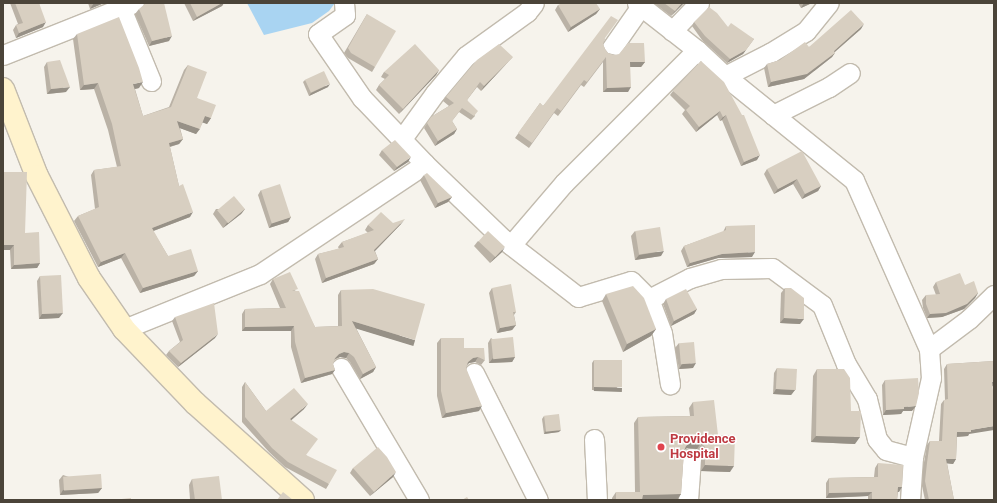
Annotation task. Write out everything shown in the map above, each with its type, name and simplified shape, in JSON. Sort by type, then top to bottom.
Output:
[{"type":"main road","points":[[3,89],[37,176],[89,278],[124,329],[195,403],[303,500]]},
{"type":"street","points":[[344,3],[345,15],[318,34],[362,98],[425,164],[511,245],[578,297],[631,281],[649,299],[662,334],[670,384]]},
{"type":"street","points":[[401,140],[434,93],[466,56],[527,12],[534,3]]},
{"type":"street","points":[[672,31],[699,3]]},
{"type":"street","points":[[725,76],[770,53],[806,31],[829,3]]},
{"type":"street","points":[[611,49],[639,5],[697,50],[725,76],[854,180],[929,348],[931,378],[913,458],[910,500]]},
{"type":"street","points":[[3,55],[127,6],[151,81]]},
{"type":"street","points":[[511,245],[564,183],[697,50]]},
{"type":"street","points":[[773,115],[829,87],[850,73]]},
{"type":"street","points":[[124,329],[260,274],[425,164]]},
{"type":"street","points":[[649,299],[690,278],[721,269],[772,268],[822,305],[846,364],[867,399],[877,439],[886,450],[913,458]]},
{"type":"street","points":[[929,348],[969,319],[994,295]]},
{"type":"street","points":[[341,368],[419,500]]},
{"type":"street","points":[[474,373],[538,500]]},
{"type":"street","points":[[594,440],[597,500]]},
{"type":"street","points":[[688,500],[690,458]]},
{"type":"water","points":[[247,3],[335,3],[329,11],[312,23],[264,35]]},
{"type":"building","points":[[15,3],[39,3],[46,22],[19,33],[16,25],[23,23]]},
{"type":"building","points":[[146,3],[164,3],[172,36],[152,41],[139,9]]},
{"type":"building","points":[[190,3],[222,3],[197,17]]},
{"type":"building","points":[[562,3],[596,3],[600,9],[571,27],[558,5]]},
{"type":"building","points":[[664,3],[682,3],[675,11]]},
{"type":"building","points":[[709,7],[717,13],[728,27],[731,23],[754,39],[746,50],[730,59],[705,36],[694,22]]},
{"type":"building","points":[[851,10],[864,24],[834,51],[835,53],[807,74],[771,82],[767,64],[780,60],[805,42],[809,47]]},
{"type":"building","points":[[367,14],[396,31],[375,67],[351,53],[348,48]]},
{"type":"building","points":[[611,16],[618,20],[605,38],[603,44],[608,53],[614,55],[619,54],[628,43],[644,43],[645,62],[630,62],[631,87],[607,88],[606,57],[587,82],[584,80],[561,111],[557,108],[532,143],[518,133],[540,103],[543,106]]},
{"type":"building","points":[[119,17],[143,82],[133,84],[143,116],[171,107],[188,65],[207,72],[197,98],[216,105],[211,118],[205,116],[200,129],[177,121],[183,139],[169,143],[179,186],[183,184],[193,212],[152,228],[168,256],[191,249],[198,271],[143,288],[125,253],[101,262],[78,216],[99,207],[94,170],[121,166],[112,124],[98,83],[84,85],[77,34]]},
{"type":"building","points":[[415,44],[439,70],[403,109],[379,85],[389,75],[384,72]]},
{"type":"building","points":[[499,44],[513,57],[484,86],[480,82],[467,100],[478,111],[474,116],[462,108],[452,121],[457,129],[438,141],[427,123],[431,117],[454,103],[446,97],[477,60]]},
{"type":"building","points":[[60,60],[70,87],[51,89],[47,62]]},
{"type":"building","points":[[701,61],[724,82],[742,115],[744,115],[760,155],[744,162],[726,115],[723,117],[720,111],[699,127],[686,110],[690,106],[673,91]]},
{"type":"building","points":[[324,71],[330,84],[311,93],[305,80]]},
{"type":"building","points":[[395,140],[411,157],[397,167],[382,150]]},
{"type":"building","points":[[802,151],[821,186],[805,194],[797,179],[778,189],[767,169]]},
{"type":"building","points":[[3,172],[27,172],[25,233],[39,232],[40,263],[14,265],[14,245],[3,245]]},
{"type":"building","points":[[427,173],[452,197],[438,203],[424,175]]},
{"type":"building","points":[[280,184],[291,217],[272,223],[261,190]]},
{"type":"building","points":[[234,196],[245,209],[228,223],[217,210]]},
{"type":"building","points":[[381,212],[393,223],[405,219],[374,250],[378,259],[326,278],[318,254],[344,247],[342,242],[374,230],[368,225]]},
{"type":"building","points":[[755,225],[755,252],[722,254],[690,263],[684,246],[726,230],[726,226]]},
{"type":"building","points":[[660,227],[664,251],[639,255],[635,231]]},
{"type":"building","points":[[488,231],[505,247],[495,257],[478,241]]},
{"type":"building","points":[[290,272],[298,289],[292,291],[299,291],[315,327],[342,326],[341,290],[373,289],[425,304],[415,340],[352,321],[376,367],[363,374],[354,357],[349,353],[344,352],[335,358],[333,364],[335,370],[305,378],[295,342],[294,326],[245,327],[245,309],[286,308],[273,279]]},
{"type":"building","points":[[960,273],[965,285],[974,281],[978,293],[967,304],[946,313],[930,314],[926,304],[926,295],[940,294],[936,282]]},
{"type":"building","points":[[61,275],[63,313],[42,314],[40,276]]},
{"type":"building","points":[[511,284],[516,312],[513,312],[516,325],[500,328],[492,288]]},
{"type":"building","points":[[633,286],[644,298],[656,329],[627,344],[606,294]]},
{"type":"building","points":[[785,288],[791,288],[804,298],[804,319],[784,318]]},
{"type":"building","points":[[686,289],[697,309],[674,321],[666,299]]},
{"type":"building","points":[[214,303],[218,334],[181,363],[169,351],[183,340],[175,317]]},
{"type":"building","points":[[513,337],[515,357],[493,359],[491,339]]},
{"type":"building","points":[[441,338],[464,338],[464,348],[484,348],[485,360],[478,357],[473,358],[468,362],[466,368],[482,406],[446,413],[441,391]]},
{"type":"building","points":[[694,342],[696,363],[681,364],[679,343]]},
{"type":"building","points":[[594,360],[622,360],[622,387],[594,387]]},
{"type":"building","points":[[994,361],[994,382],[992,382],[994,398],[994,426],[971,430],[971,432],[957,432],[956,459],[946,459],[954,500],[929,500],[925,481],[927,463],[930,441],[942,441],[944,400],[948,399],[947,364]]},
{"type":"building","points":[[777,368],[797,369],[796,390],[776,389]]},
{"type":"building","points":[[817,369],[844,369],[850,378],[851,411],[861,411],[860,437],[816,436]]},
{"type":"building","points":[[918,378],[919,393],[916,406],[904,407],[904,409],[886,410],[885,380]]},
{"type":"building","points":[[245,382],[266,411],[294,388],[308,404],[290,419],[318,439],[306,455],[337,470],[329,484],[288,462],[272,448],[245,417]]},
{"type":"building","points":[[714,400],[718,435],[735,435],[734,466],[705,465],[705,447],[701,443],[691,442],[686,446],[684,451],[681,494],[643,495],[642,500],[616,500],[616,492],[640,492],[638,417],[694,416],[693,402]]},
{"type":"building","points":[[559,414],[561,430],[546,432],[544,416]]},
{"type":"building","points":[[378,447],[387,457],[396,472],[374,492],[353,468]]},
{"type":"building","points":[[878,463],[903,465],[902,487],[898,487],[897,500],[872,500],[872,492],[829,493],[829,478],[878,477]]},
{"type":"building","points":[[101,474],[102,488],[64,491],[63,477]]},
{"type":"building","points":[[219,476],[222,500],[195,500],[192,479]]},
{"type":"building","points":[[283,492],[293,500],[277,500]]},
{"type":"building","points":[[467,497],[469,500],[462,500]]},
{"type":"building","points":[[131,498],[131,500],[112,500]]},
{"type":"place","name":"Providence Hospital","points":[[661,447]]}]
